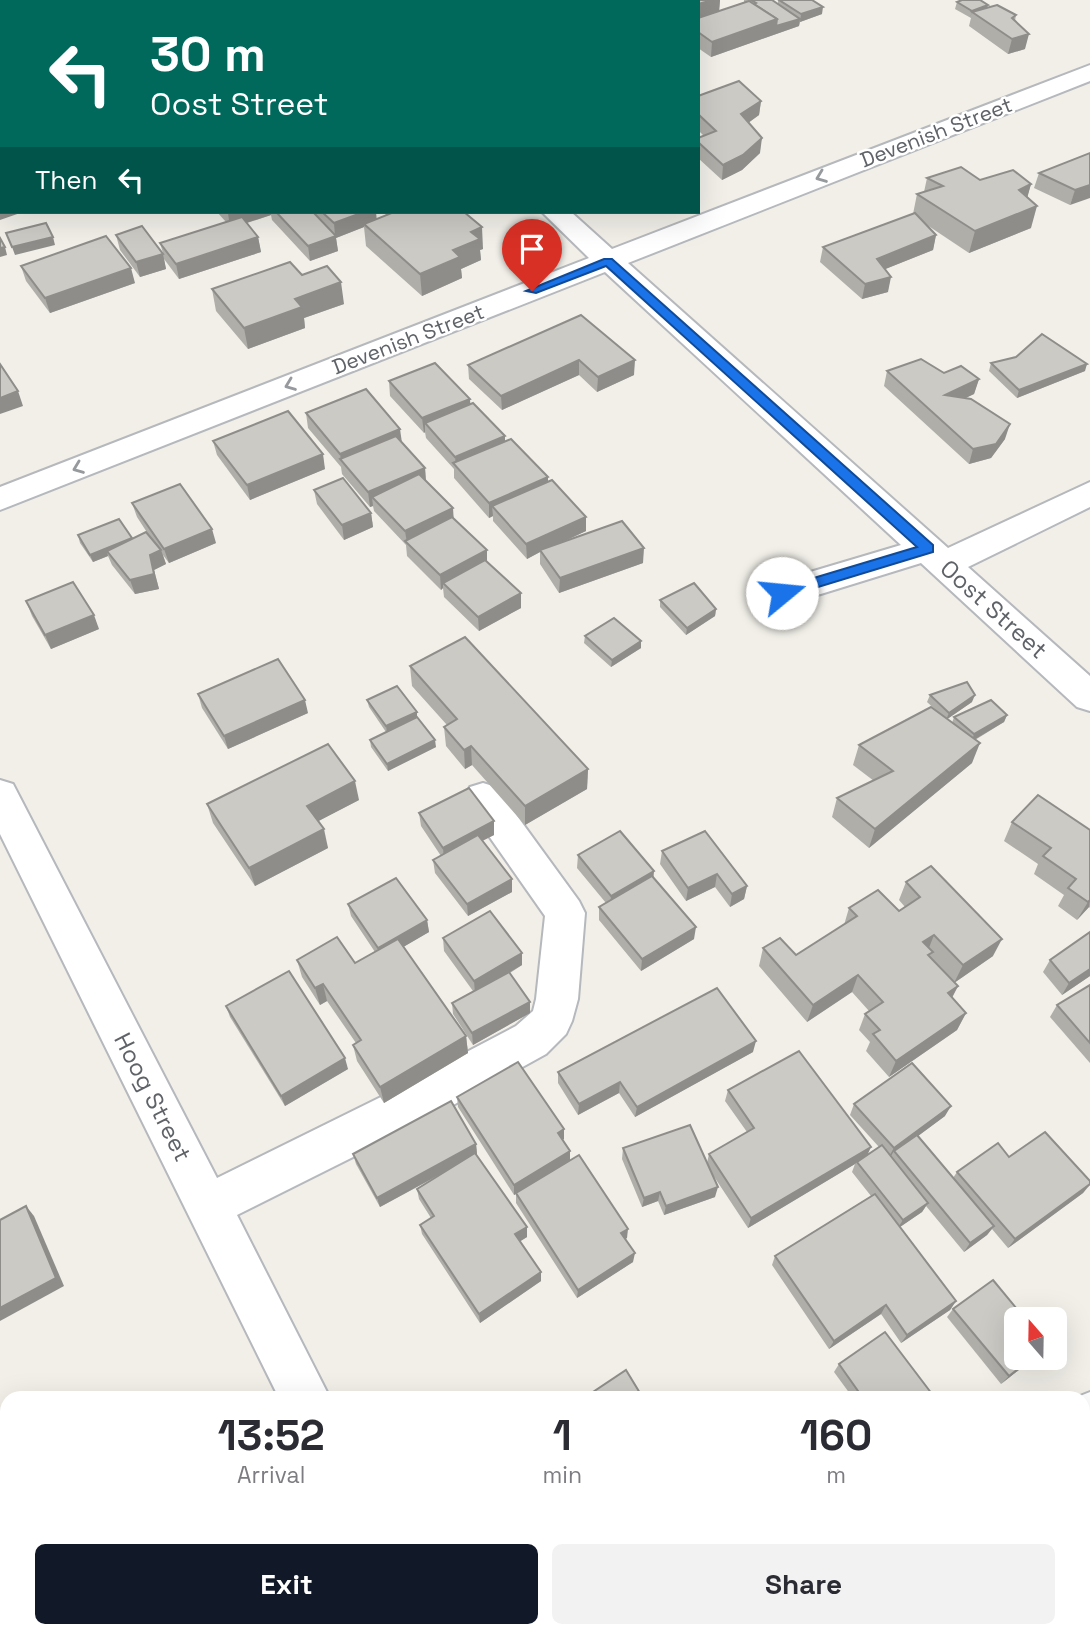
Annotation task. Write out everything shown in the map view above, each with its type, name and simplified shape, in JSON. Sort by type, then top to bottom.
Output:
[{"type":"street","name":"Devenish Street","points":[[0,499],[1090,72]]},
{"type":"street","name":"Oost Street","points":[[557,214],[1090,697]]},
{"type":"street","points":[[782,593],[937,557],[1090,493]]},
{"type":"street","name":"Hoog Street","points":[[0,795],[301,1391]]},
{"type":"street","points":[[208,1206],[399,1111],[531,1040],[551,1021],[557,999],[565,913],[483,798]]},
{"type":"building","points":[[751,0],[772,0],[800,19],[776,26],[777,19]]},
{"type":"building","points":[[779,0],[812,0],[823,7],[801,14]]},
{"type":"building","points":[[980,0],[988,5],[972,11],[957,2]]},
{"type":"building","points":[[749,1],[777,19],[712,42],[700,33],[700,17]]},
{"type":"building","points":[[997,5],[1016,15],[1012,18],[1029,34],[1012,39],[972,12]]},
{"type":"building","points":[[739,81],[761,101],[741,114],[762,138],[743,155],[723,165],[700,144],[700,137],[716,131],[700,116],[700,95]]},
{"type":"building","points":[[1090,153],[1090,185],[1075,190],[1039,173]]},
{"type":"building","points":[[961,167],[980,180],[1013,170],[1031,184],[1019,190],[1037,206],[975,231],[917,194],[943,186],[927,178]]},
{"type":"building","points":[[915,213],[936,235],[877,259],[891,277],[865,284],[823,247]]},
{"type":"building","points":[[278,214],[315,214],[336,236],[308,246]]},
{"type":"building","points":[[324,214],[359,214],[334,223]]},
{"type":"building","points":[[389,214],[466,214],[482,227],[471,232],[480,239],[453,250],[460,257],[420,274],[364,224]]},
{"type":"building","points":[[242,217],[258,237],[176,264],[160,243]]},
{"type":"building","points":[[46,223],[53,237],[12,247],[6,233]]},
{"type":"building","points":[[142,226],[163,254],[136,262],[116,235]]},
{"type":"building","points":[[106,236],[131,268],[45,298],[21,266]]},
{"type":"building","points":[[290,262],[302,275],[327,266],[341,282],[295,299],[302,307],[244,328],[212,289]]},
{"type":"building","points":[[581,315],[635,360],[598,377],[579,360],[501,396],[468,365]]},
{"type":"building","points":[[1042,334],[1087,364],[1019,390],[991,363],[1016,357]]},
{"type":"building","points":[[921,359],[944,373],[961,366],[979,379],[945,395],[971,399],[1010,424],[996,444],[973,449],[887,371]]},
{"type":"building","points":[[435,363],[470,399],[422,418],[389,381]]},
{"type":"building","points":[[0,364],[18,391],[0,398]]},
{"type":"building","points":[[366,389],[400,429],[340,454],[306,413]]},
{"type":"building","points":[[473,403],[505,436],[455,457],[425,423]]},
{"type":"building","points":[[288,411],[323,454],[247,485],[213,441]]},
{"type":"building","points":[[396,436],[425,468],[368,492],[340,459]]},
{"type":"building","points":[[511,439],[548,477],[489,503],[453,463]]},
{"type":"building","points":[[419,474],[453,508],[405,531],[372,497]]},
{"type":"building","points":[[343,478],[371,513],[342,525],[314,490]]},
{"type":"building","points":[[552,480],[586,517],[526,544],[492,506]]},
{"type":"building","points":[[180,484],[212,529],[164,549],[132,503]]},
{"type":"building","points":[[452,517],[487,550],[440,575],[405,541]]},
{"type":"building","points":[[119,519],[132,538],[90,555],[78,535]]},
{"type":"building","points":[[622,521],[644,548],[560,578],[540,550]]},
{"type":"building","points":[[146,532],[161,550],[150,555],[154,574],[130,580],[107,551]]},
{"type":"building","points":[[485,560],[521,593],[478,617],[443,583]]},
{"type":"building","points":[[73,582],[94,615],[45,635],[26,601]]},
{"type":"building","points":[[694,583],[716,609],[687,628],[660,600]]},
{"type":"building","points":[[614,618],[641,641],[612,660],[585,636]]},
{"type":"building","points":[[465,637],[588,769],[525,806],[471,746],[464,750],[444,727],[457,719],[410,666]]},
{"type":"building","points":[[278,659],[305,700],[224,736],[198,694]]},
{"type":"building","points":[[967,682],[975,695],[949,713],[930,695]]},
{"type":"building","points":[[397,686],[417,712],[386,726],[367,700]]},
{"type":"building","points":[[991,700],[1007,715],[974,734],[954,717]]},
{"type":"building","points":[[931,707],[980,743],[875,829],[837,798],[893,771],[859,745]]},
{"type":"building","points":[[417,717],[435,740],[387,764],[370,740]]},
{"type":"building","points":[[328,744],[355,781],[307,806],[324,829],[249,868],[207,804]]},
{"type":"building","points":[[469,788],[494,821],[443,848],[419,813]]},
{"type":"building","points":[[1038,795],[1090,830],[1088,902],[1068,888],[1076,879],[1043,856],[1051,848],[1012,822]]},
{"type":"building","points":[[620,831],[654,871],[611,896],[578,855]]},
{"type":"building","points":[[705,831],[747,886],[732,894],[717,874],[688,888],[662,851]]},
{"type":"building","points":[[478,835],[512,879],[467,904],[433,860]]},
{"type":"building","points":[[931,866],[1002,939],[963,965],[934,935],[923,942],[933,952],[928,955],[958,986],[948,993],[966,1013],[896,1061],[873,1034],[880,1030],[865,1014],[883,1002],[858,975],[813,1005],[763,948],[780,938],[796,955],[857,916],[849,908],[878,890],[899,911],[920,897],[906,882]]},
{"type":"building","points":[[652,876],[696,927],[642,959],[599,907]]},
{"type":"building","points":[[396,878],[427,920],[378,948],[348,904]]},
{"type":"building","points":[[490,911],[522,953],[474,981],[443,938]]},
{"type":"building","points":[[1090,932],[1090,969],[1069,983],[1050,960]]},
{"type":"building","points":[[337,937],[355,963],[398,939],[466,1036],[380,1087],[353,1045],[361,1040],[323,984],[315,988],[297,960]]},
{"type":"building","points":[[289,971],[345,1058],[281,1096],[226,1006]]},
{"type":"building","points":[[509,972],[530,1002],[472,1033],[452,1003]]},
{"type":"building","points":[[1090,985],[1090,1043],[1057,1005]]},
{"type":"building","points":[[717,988],[756,1041],[637,1107],[620,1082],[579,1104],[558,1072]]},
{"type":"building","points":[[799,1051],[871,1147],[751,1218],[709,1154],[754,1128],[728,1090]]},
{"type":"building","points":[[518,1062],[564,1129],[558,1133],[570,1151],[514,1185],[457,1097]]},
{"type":"building","points":[[912,1063],[951,1106],[894,1148],[854,1104]]},
{"type":"building","points":[[451,1101],[476,1144],[377,1198],[353,1154]]},
{"type":"building","points":[[690,1125],[718,1187],[666,1206],[660,1192],[644,1198],[623,1148]]},
{"type":"building","points":[[1045,1132],[1090,1184],[1015,1239],[957,1172],[998,1143],[1009,1157]]},
{"type":"building","points":[[917,1135],[994,1226],[970,1243],[894,1151]]},
{"type":"building","points":[[882,1145],[928,1203],[903,1220],[857,1162]]},
{"type":"building","points":[[475,1153],[527,1227],[515,1234],[541,1272],[479,1314],[420,1225],[434,1216],[417,1189]]},
{"type":"building","points":[[579,1155],[628,1229],[621,1233],[635,1253],[578,1290],[516,1193]]},
{"type":"building","points":[[875,1194],[956,1301],[907,1335],[886,1305],[834,1341],[775,1256]]},
{"type":"building","points":[[26,1206],[56,1278],[0,1308],[0,1220]]},
{"type":"building","points":[[993,1280],[1015,1307],[1004,1307],[1004,1370],[1017,1370],[1009,1376],[953,1309]]},
{"type":"building","points":[[885,1332],[930,1391],[858,1391],[839,1364]]},
{"type":"building","points":[[626,1370],[639,1391],[594,1391]]},
{"type":"route","points":[[532,291],[608,261],[928,549],[782,593]]}]
